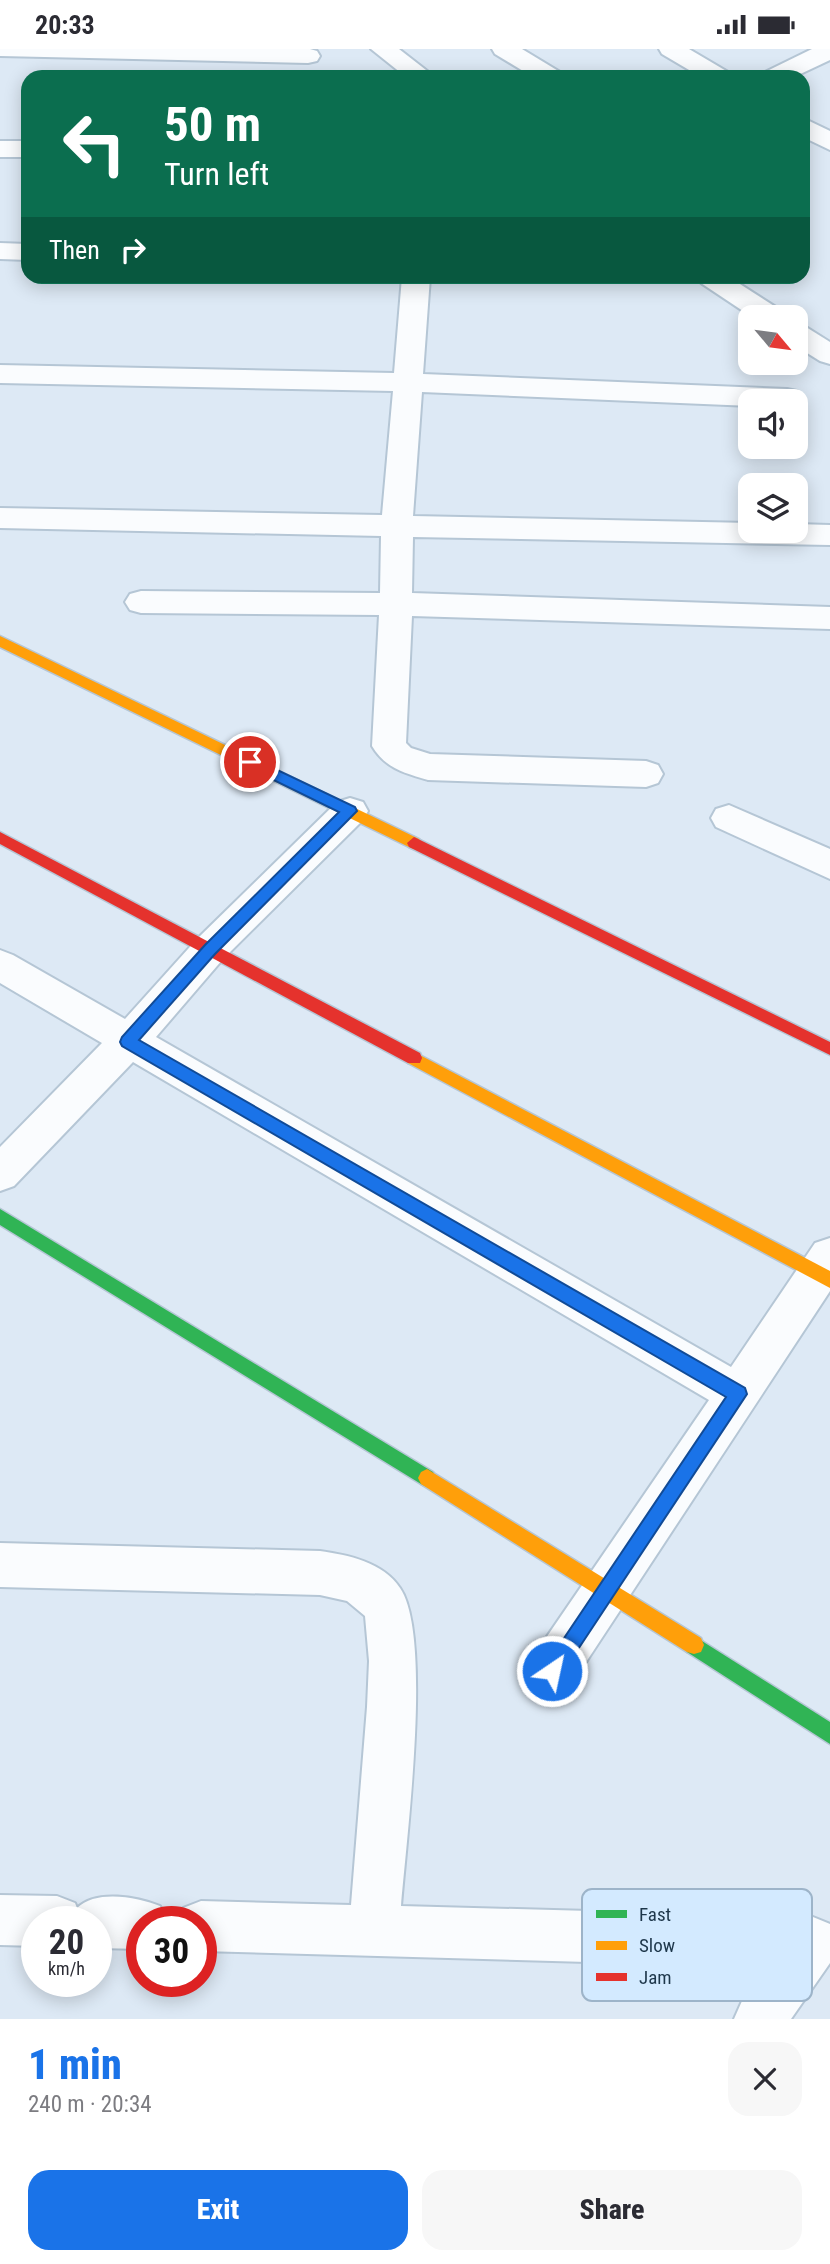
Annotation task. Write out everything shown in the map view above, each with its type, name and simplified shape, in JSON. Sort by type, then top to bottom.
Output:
[{"type":"street","points":[[383,49],[412,70]]},
{"type":"street","points":[[504,49],[539,70]]},
{"type":"street","points":[[671,49],[707,70]]},
{"type":"street","points":[[789,70],[830,50]]},
{"type":"street","points":[[5,54],[308,56]]},
{"type":"street","points":[[810,131],[830,142]]},
{"type":"street","points":[[0,149],[21,149]]},
{"type":"street","points":[[0,251],[21,252]]},
{"type":"street","points":[[415,284],[397,526],[389,746],[399,757],[428,767],[646,774]]},
{"type":"street","points":[[722,284],[754,305]]},
{"type":"street","points":[[808,341],[830,355]]},
{"type":"street","points":[[0,375],[408,382],[738,396]]},
{"type":"street","points":[[0,517],[830,535]]},
{"type":"street","points":[[141,602],[396,604],[830,618]]},
{"type":"street","points":[[0,641],[830,1049]]},
{"type":"street","points":[[0,1174],[128,1042],[210,949],[350,811]]},
{"type":"street","points":[[729,818],[830,865]]},
{"type":"street","points":[[0,837],[826,1270],[738,1394],[552,1671]]},
{"type":"street","points":[[0,965],[128,1042],[738,1394]]},
{"type":"street","points":[[0,1216],[608,1590],[830,1734]]},
{"type":"street","points":[[0,1565],[320,1573],[359,1580],[386,1607],[394,1670],[374,1931]]},
{"type":"street","points":[[0,1920],[21,1920]]},
{"type":"street","points":[[217,1926],[374,1931],[582,1932]]},
{"type":"street","points":[[760,2019],[773,2001]]},
{"type":"traffic: fast","points":[[0,1216],[427,1478]]},
{"type":"traffic: fast","points":[[694,1645],[830,1734]]},
{"type":"traffic: slow","points":[[0,641],[414,843]]},
{"type":"traffic: slow","points":[[414,1058],[830,1280]]},
{"type":"traffic: slow","points":[[427,1478],[694,1645]]},
{"type":"traffic: jam","points":[[0,837],[414,1058]]},
{"type":"traffic: jam","points":[[414,843],[830,1049]]},
{"type":"route","points":[[250,762],[350,811],[210,949],[128,1042],[738,1394],[552,1671]]}]
